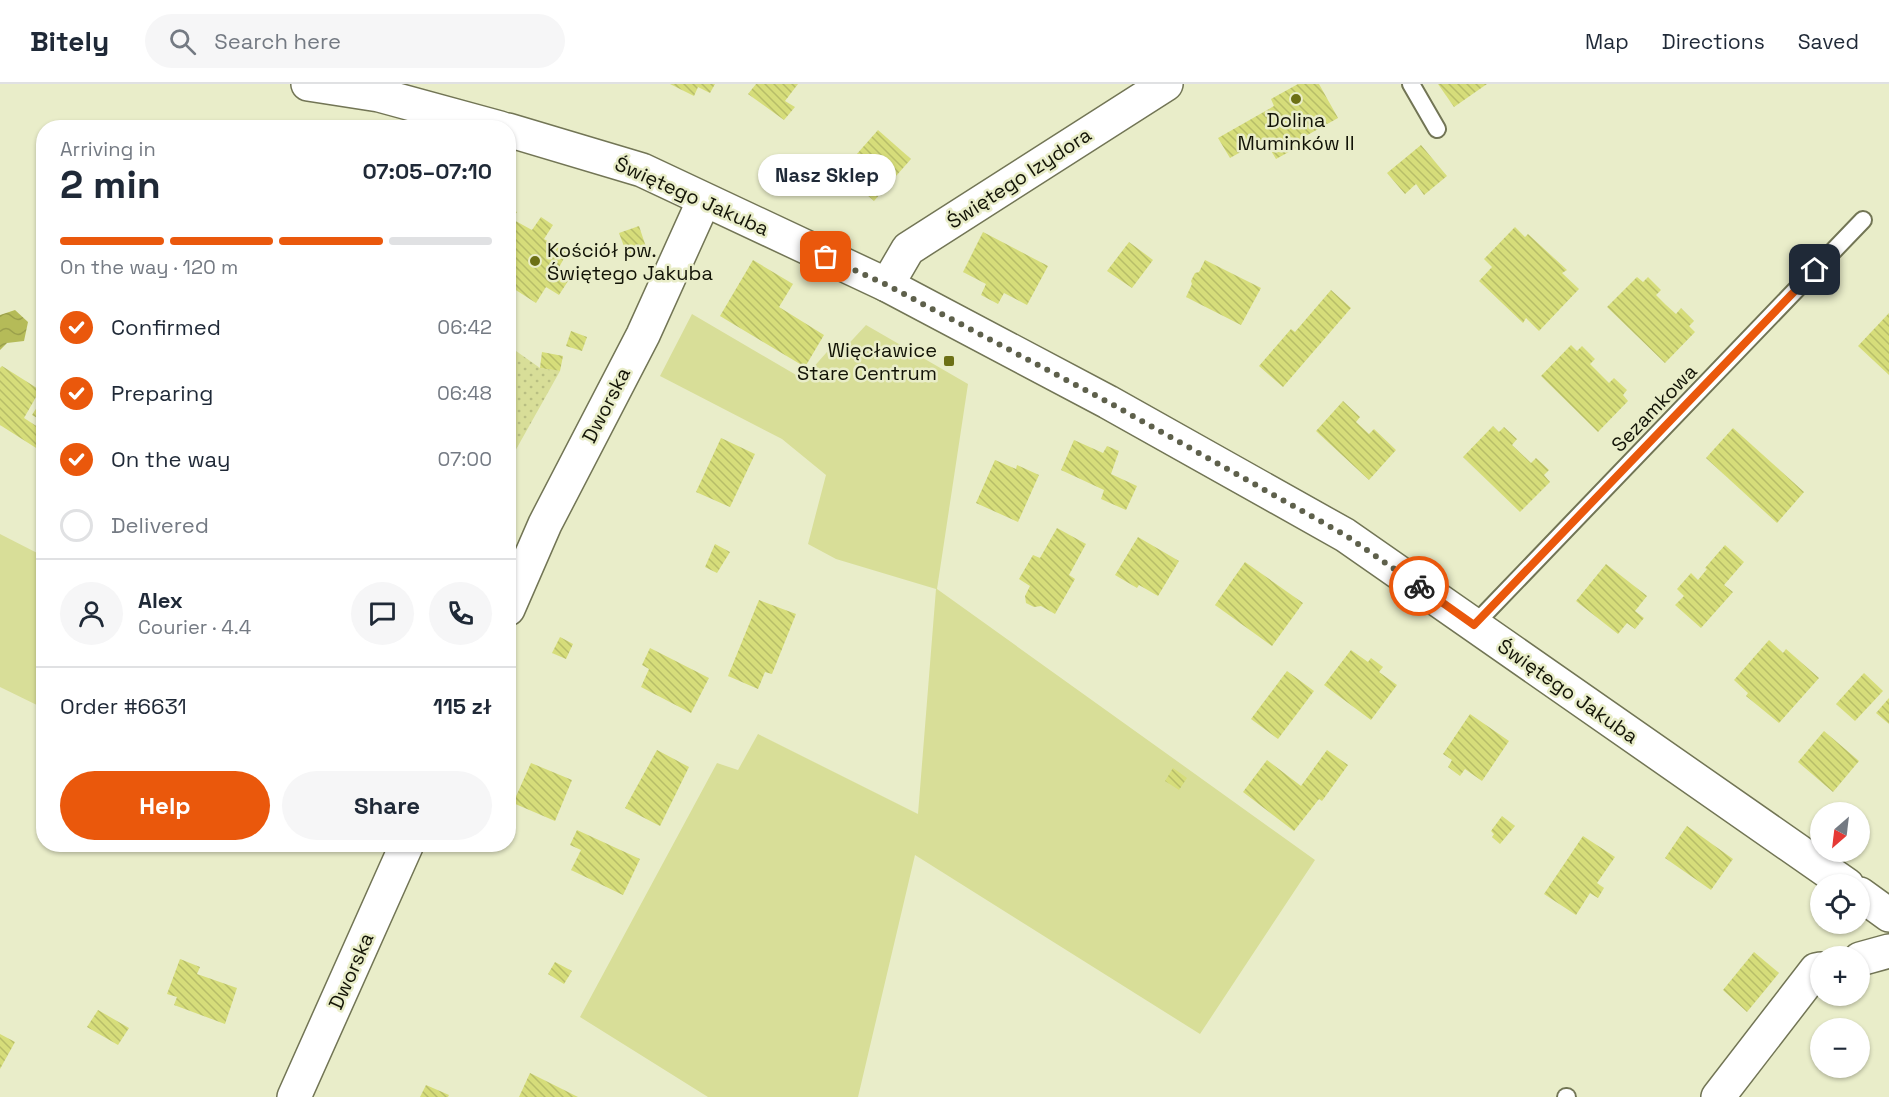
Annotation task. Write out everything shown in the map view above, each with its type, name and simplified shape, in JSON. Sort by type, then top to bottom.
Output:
[{"type":"street","points":[[309,84],[379,95],[471,120]]},
{"type":"street","name":"Świętego Izydora","points":[[887,285],[908,249],[1166,84]]},
{"type":"street","name":"Świętego Jakuba","points":[[516,132],[642,170],[887,285],[1108,402],[1345,535],[1831,874]]},
{"type":"street","name":"Dworska","points":[[516,591],[545,524],[643,334],[704,200]]},
{"type":"street","name":"Dworska","points":[[294,1097],[403,852]]},
{"type":"street","points":[[1870,901],[1889,915]]},
{"type":"street","points":[[1870,956],[1889,951]]},
{"type":"street","points":[[1718,1097],[1810,978]]},
{"type":"lane","points":[[1411,84],[1437,129]]},
{"type":"lane","name":"Sezamkowa","points":[[1474,625],[1863,220]]},
{"type":"shaded area","points":[[692,314],[803,379],[834,344],[842,351],[866,325],[968,384],[937,589],[1315,860],[1200,1034],[915,855],[858,1097],[708,1097],[580,1017],[717,763],[738,770],[758,734],[918,814],[936,589],[836,559],[808,544],[826,475],[782,439],[660,376]]},
{"type":"shaded area","points":[[516,351],[540,368],[560,371],[516,450]]},
{"type":"shaded area","points":[[0,534],[36,552],[36,705],[0,687]]},
{"type":"water","points":[[15,310],[28,322],[24,341],[7,343],[0,350],[0,315]]},
{"type":"building","points":[[670,84],[715,84],[710,93],[698,87],[694,96]]},
{"type":"building","points":[[756,84],[798,84],[785,101],[795,107],[784,120],[748,94]]},
{"type":"building","points":[[1298,84],[1319,84],[1338,118],[1293,143],[1296,148],[1276,159],[1264,139],[1230,158],[1218,138],[1274,106],[1271,99]]},
{"type":"building","points":[[1438,84],[1487,84],[1454,107]]},
{"type":"building","points":[[878,130],[911,159],[874,201],[841,172]]},
{"type":"building","points":[[1421,145],[1447,176],[1424,195],[1416,184],[1405,194],[1387,173]]},
{"type":"building","name":"Kościół pw. Świętego Jakuba","points":[[541,217],[553,225],[544,239],[567,253],[558,269],[570,278],[559,295],[546,287],[536,303],[516,290],[516,221],[532,230]]},
{"type":"building","points":[[639,226],[647,250],[628,257],[619,233]]},
{"type":"building","points":[[1515,227],[1525,237],[1528,234],[1567,270],[1562,273],[1579,289],[1539,331],[1526,318],[1523,323],[1479,281],[1492,267],[1484,259]]},
{"type":"building","points":[[983,232],[1048,266],[1027,305],[1004,293],[998,304],[981,295],[986,284],[963,272]]},
{"type":"building","points":[[1129,242],[1153,260],[1132,288],[1107,271]]},
{"type":"building","points":[[753,260],[793,284],[779,307],[824,335],[805,367],[720,316]]},
{"type":"building","points":[[1205,260],[1261,288],[1241,325],[1186,297],[1195,273],[1199,272]]},
{"type":"building","points":[[1637,277],[1643,282],[1648,277],[1661,290],[1656,295],[1666,305],[1676,314],[1681,308],[1694,321],[1689,326],[1695,332],[1665,363],[1607,307]]},
{"type":"building","points":[[1331,290],[1351,308],[1283,387],[1259,366],[1291,329],[1295,332]]},
{"type":"building","points":[[1889,313],[1889,375],[1858,346]]},
{"type":"building","points":[[571,331],[587,337],[582,351],[566,346]]},
{"type":"building","points":[[1571,345],[1577,351],[1582,346],[1595,359],[1590,364],[1609,383],[1614,378],[1627,390],[1623,395],[1628,401],[1598,432],[1541,376]]},
{"type":"building","points":[[542,352],[563,356],[560,371],[540,368]]},
{"type":"building","points":[[2,366],[36,387],[36,397],[24,418],[36,426],[36,448],[0,425],[0,368]]},
{"type":"building","points":[[1343,401],[1360,417],[1356,422],[1369,434],[1374,429],[1396,450],[1369,480],[1316,431]]},
{"type":"building","points":[[1493,426],[1499,432],[1504,427],[1517,439],[1512,445],[1531,463],[1536,458],[1549,470],[1544,475],[1550,482],[1520,512],[1463,457]]},
{"type":"building","points":[[1733,428],[1804,492],[1777,523],[1706,458]]},
{"type":"building","points":[[721,438],[755,454],[730,507],[696,492]]},
{"type":"building","points":[[1074,440],[1103,453],[1107,446],[1119,451],[1111,474],[1137,486],[1126,510],[1101,499],[1104,490],[1061,470]]},
{"type":"building","points":[[995,460],[1016,469],[1017,465],[1039,475],[1018,522],[976,503]]},
{"type":"building","points":[[1057,528],[1086,544],[1069,575],[1075,579],[1055,614],[1041,606],[1034,607],[1026,603],[1025,596],[1030,586],[1019,579],[1033,555],[1040,558]]},
{"type":"building","points":[[1138,537],[1179,561],[1158,596],[1139,585],[1137,588],[1115,575]]},
{"type":"building","points":[[715,544],[730,552],[717,573],[705,567]]},
{"type":"building","points":[[1725,545],[1744,562],[1724,585],[1733,592],[1701,628],[1675,605],[1684,596],[1677,589],[1691,573],[1698,580]]},
{"type":"building","points":[[1245,562],[1303,603],[1272,646],[1215,605]]},
{"type":"building","points":[[1606,564],[1647,596],[1635,611],[1644,618],[1635,629],[1627,623],[1618,634],[1576,601]]},
{"type":"building","points":[[759,600],[796,614],[772,674],[765,672],[758,689],[728,676]]},
{"type":"building","points":[[560,637],[573,644],[566,659],[552,653]]},
{"type":"building","points":[[1769,640],[1783,653],[1786,649],[1819,678],[1779,723],[1746,696],[1748,693],[1734,680]]},
{"type":"building","points":[[650,648],[709,678],[691,713],[641,687],[649,669],[642,665]]},
{"type":"building","points":[[1351,650],[1368,662],[1371,658],[1383,667],[1379,672],[1397,685],[1371,720],[1324,685]]},
{"type":"building","points":[[1287,671],[1314,691],[1278,739],[1251,719]]},
{"type":"building","points":[[1864,673],[1883,691],[1855,721],[1836,704]]},
{"type":"building","points":[[1889,698],[1889,724],[1876,713]]},
{"type":"building","points":[[1470,714],[1509,741],[1482,781],[1465,769],[1460,776],[1448,767],[1452,760],[1443,754]]},
{"type":"building","points":[[1824,731],[1859,761],[1833,792],[1798,762]]},
{"type":"building","points":[[657,750],[689,767],[660,826],[625,808]]},
{"type":"building","points":[[1327,750],[1348,765],[1322,801],[1319,799],[1294,831],[1243,792],[1267,760],[1301,786]]},
{"type":"building","points":[[531,763],[572,780],[555,821],[516,804],[516,796]]},
{"type":"building","points":[[1173,768],[1187,778],[1179,790],[1165,781]]},
{"type":"building","points":[[1502,816],[1515,826],[1500,844],[1492,837],[1494,834],[1491,831]]},
{"type":"building","points":[[1687,826],[1733,859],[1711,890],[1665,858]]},
{"type":"building","points":[[577,830],[640,859],[623,895],[571,870],[581,850],[570,845]]},
{"type":"building","points":[[1583,836],[1615,857],[1597,883],[1604,888],[1598,898],[1590,893],[1576,915],[1544,894]]},
{"type":"building","points":[[1754,952],[1779,973],[1747,1012],[1723,990]]},
{"type":"building","points":[[180,959],[200,967],[197,974],[237,988],[225,1024],[174,1005],[177,997],[167,994]]},
{"type":"building","points":[[555,962],[572,971],[564,984],[548,974]]},
{"type":"building","points":[[98,1010],[129,1028],[118,1045],[87,1027]]},
{"type":"building","points":[[0,1034],[15,1042],[0,1069]]},
{"type":"building","points":[[530,1073],[578,1097],[519,1097]]},
{"type":"building","points":[[426,1085],[449,1095],[448,1097],[420,1097]]},
{"type":"way so far","points":[[826,257],[887,285],[1108,402],[1345,535],[1419,586]]},
{"type":"place","name":"Dolina Muminków II","points":[[1296,99]]},
{"type":"place","name":"Nasz Sklep","points":[[826,257]]},
{"type":"place","name":"Kościół pw. Świętego Jakuba","points":[[535,261]]},
{"type":"place","name":"Więcławice Stare Centrum","points":[[949,361]]},
{"type":"route","points":[[1419,586],[1474,625],[1815,270]]}]
